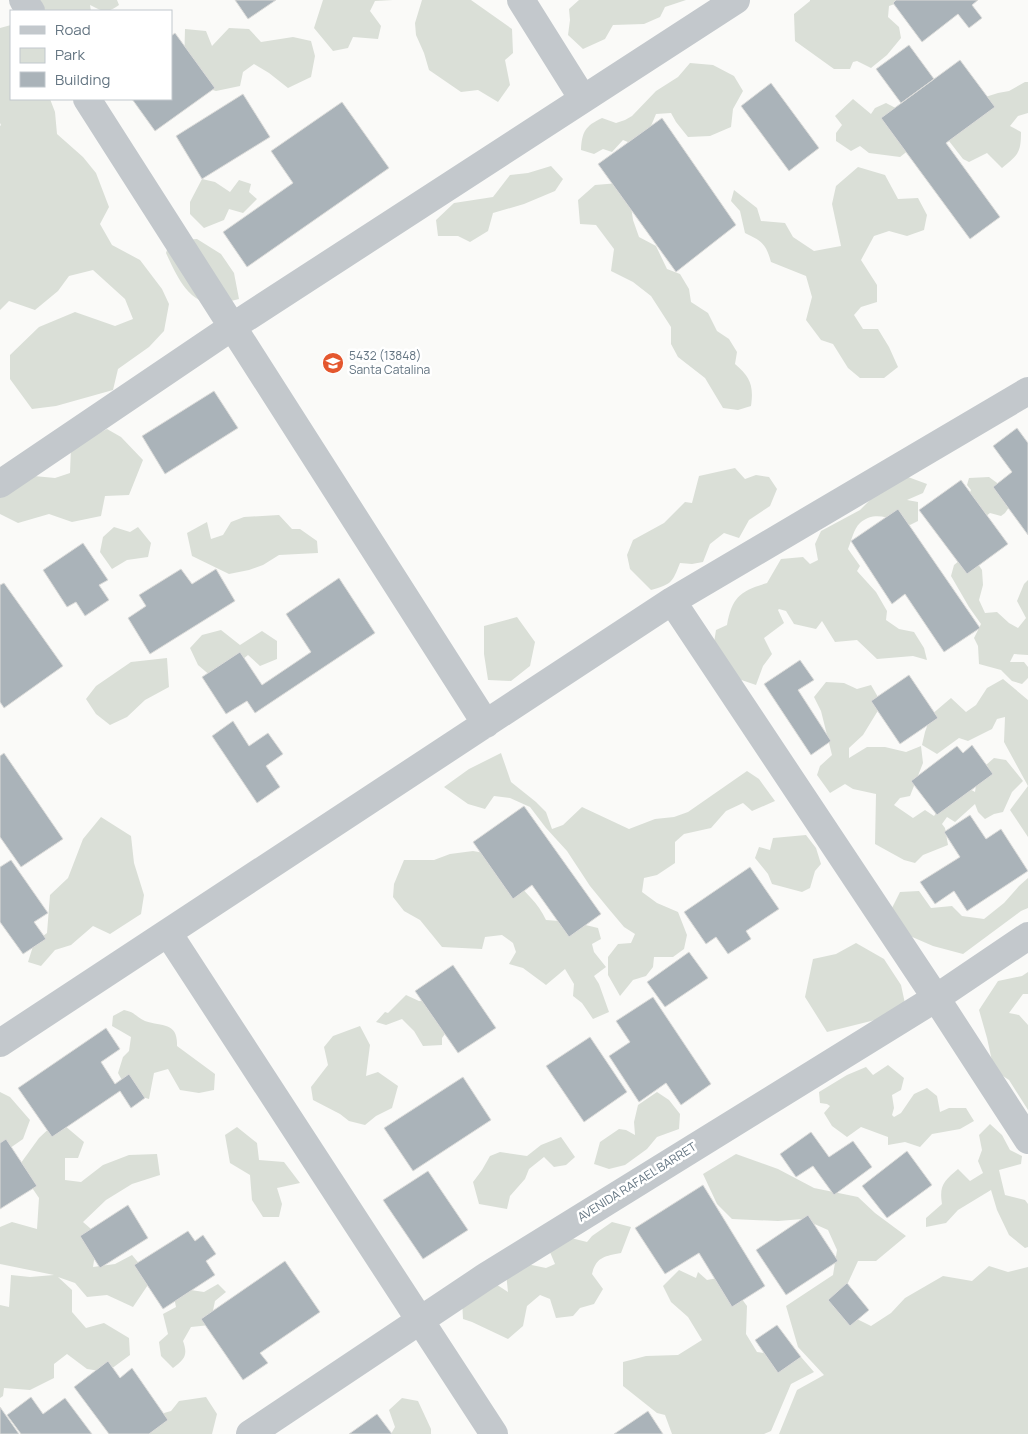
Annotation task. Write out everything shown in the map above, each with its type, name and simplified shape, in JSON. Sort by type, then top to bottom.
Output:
[{"type":"street","points":[[521,0],[583,99]]},
{"type":"street","points":[[0,484],[232,326],[736,0]]},
{"type":"street","points":[[88,100],[486,724]]},
{"type":"street","points":[[0,1043],[672,601],[1028,391]]},
{"type":"street","points":[[672,601],[1028,1140]]},
{"type":"street","points":[[168,933],[494,1434]]},
{"type":"street","name":"AVENIDA RAFAEL BARRET","points":[[250,1434],[485,1276],[936,998],[1028,936]]},
{"type":"green space","points":[[38,0],[117,0],[119,5],[111,10],[102,10],[90,5],[91,10],[37,10]]},
{"type":"green space","points":[[323,0],[393,0],[375,1],[370,11],[381,26],[378,39],[353,37],[348,48],[333,51],[314,28]]},
{"type":"green space","points":[[422,0],[471,0],[512,29],[513,53],[505,60],[510,85],[498,102],[478,90],[461,92],[429,70],[416,35],[415,23]]},
{"type":"green space","points":[[579,0],[686,0],[665,7],[660,17],[644,24],[613,25],[605,39],[583,49],[568,35],[569,9]]},
{"type":"green space","points":[[810,0],[906,0],[889,6],[888,17],[899,27],[901,38],[887,55],[871,68],[857,61],[853,62],[850,69],[834,69],[795,41],[794,14]]},
{"type":"green space","points":[[10,25],[10,100],[50,100],[55,112],[57,134],[83,157],[96,173],[109,207],[100,224],[112,245],[140,260],[162,289],[169,304],[164,331],[149,347],[118,369],[113,390],[56,406],[32,409],[10,379],[10,355],[39,327],[75,312],[115,326],[133,319],[125,299],[93,270],[69,276],[58,291],[35,310],[9,301],[0,310],[0,28]]},
{"type":"green space","points":[[229,28],[249,29],[261,42],[293,37],[311,41],[315,56],[311,77],[288,88],[254,64],[243,72],[240,86],[216,91],[193,84],[184,67],[185,29],[206,31],[212,46]]},
{"type":"green space","points":[[690,63],[713,65],[734,76],[743,91],[733,109],[731,127],[710,136],[688,137],[671,113],[656,114],[646,138],[635,145],[623,140],[612,152],[603,149],[594,154],[581,150],[582,139],[588,127],[602,118],[616,123],[632,116],[656,91],[678,77]]},
{"type":"green space","points":[[1028,82],[1028,113],[1018,116],[1010,126],[1021,132],[1018,153],[1002,168],[987,153],[969,162],[963,159],[949,141],[948,121],[976,100],[1009,91]]},
{"type":"green space","points":[[853,99],[871,114],[875,108],[886,103],[913,117],[919,142],[900,157],[869,153],[860,146],[851,151],[836,141],[836,133],[842,125],[835,116]]},
{"type":"green space","points":[[551,166],[563,179],[555,191],[524,204],[493,213],[488,231],[470,242],[458,236],[438,236],[436,220],[454,203],[493,197],[510,175],[528,173]]},
{"type":"green space","points":[[858,167],[885,175],[898,199],[918,198],[927,215],[924,230],[907,236],[889,231],[874,236],[861,260],[877,285],[877,302],[861,307],[854,315],[863,329],[878,329],[889,347],[898,367],[884,378],[860,378],[848,368],[833,344],[821,340],[806,320],[812,297],[806,276],[771,262],[762,244],[756,238],[745,233],[740,211],[731,201],[734,190],[757,208],[761,221],[785,223],[793,237],[814,251],[841,246],[832,204],[836,186]]},
{"type":"green space","points":[[202,179],[215,182],[230,192],[239,180],[251,184],[249,192],[257,199],[243,213],[229,209],[224,220],[204,228],[190,214],[190,202]]},
{"type":"green space","points":[[619,183],[630,199],[633,220],[639,237],[656,246],[667,269],[680,274],[689,289],[691,302],[708,313],[717,331],[729,339],[737,352],[735,364],[750,382],[752,392],[751,406],[738,410],[723,408],[705,378],[678,357],[671,344],[671,327],[651,296],[633,282],[611,271],[614,249],[596,225],[580,224],[578,200],[595,185]]},
{"type":"green space","points":[[197,239],[221,254],[234,273],[239,299],[218,303],[203,301],[195,297],[183,285],[166,253],[170,241]]},
{"type":"green space","points":[[107,429],[121,437],[143,460],[129,495],[105,496],[101,516],[72,522],[49,514],[18,523],[0,514],[0,496],[34,476],[55,478],[70,473],[71,447]]},
{"type":"green space","points":[[735,468],[745,479],[756,475],[769,477],[777,489],[770,506],[749,520],[739,538],[724,533],[710,544],[703,562],[692,564],[680,563],[670,582],[651,590],[630,569],[627,555],[633,540],[664,523],[685,502],[692,503],[699,476]]},
{"type":"green space","points":[[908,477],[927,484],[923,493],[907,500],[918,502],[918,521],[910,525],[891,518],[878,516],[866,519],[856,528],[848,549],[860,566],[857,571],[876,592],[887,611],[886,620],[899,629],[914,632],[924,648],[927,660],[913,656],[877,659],[857,640],[835,642],[822,621],[816,629],[794,624],[786,611],[779,609],[784,623],[764,638],[772,654],[763,666],[756,685],[727,675],[712,655],[716,630],[727,625],[729,615],[739,596],[750,589],[767,583],[781,559],[803,557],[810,564],[818,560],[815,544],[821,531],[860,510],[884,486]]},
{"type":"green space","points":[[989,477],[1004,488],[1014,500],[1001,516],[990,513],[981,520],[965,503],[971,490],[967,485],[969,478]]},
{"type":"green space","points":[[279,515],[292,529],[300,529],[317,541],[318,553],[279,555],[263,565],[229,574],[192,556],[187,533],[207,522],[211,539],[223,535],[231,522],[244,517]]},
{"type":"green space","points":[[114,527],[130,532],[138,527],[151,543],[148,557],[127,560],[112,569],[100,552],[103,537]]},
{"type":"green space","points":[[970,552],[982,570],[983,585],[979,600],[985,613],[997,612],[1018,628],[1026,618],[1017,601],[1024,584],[1028,580],[1028,655],[1014,654],[1010,662],[1024,662],[1028,667],[1028,678],[1022,684],[1012,681],[1001,670],[979,664],[978,646],[974,638],[981,624],[951,576],[954,565]]},
{"type":"green space","points":[[517,617],[535,642],[530,666],[511,681],[488,680],[484,654],[484,626]]},
{"type":"green space","points":[[221,630],[240,645],[262,631],[277,641],[277,659],[260,666],[248,655],[232,668],[212,677],[198,665],[190,648],[202,635]]},
{"type":"green space","points":[[167,658],[169,687],[145,700],[127,717],[110,725],[96,714],[86,699],[96,686],[131,662]]},
{"type":"green space","points":[[1003,679],[1028,700],[1028,786],[1004,742],[1005,717],[997,719],[992,729],[968,741],[959,738],[937,754],[922,745],[931,715],[951,698],[966,712],[976,705],[987,688]]},
{"type":"green space","points":[[826,682],[844,683],[857,689],[871,685],[882,704],[863,735],[849,748],[849,758],[867,747],[885,747],[906,752],[921,746],[923,763],[910,796],[900,798],[894,805],[913,818],[925,810],[934,816],[945,800],[964,786],[975,792],[978,772],[994,758],[1006,760],[1023,781],[1012,792],[1003,812],[985,819],[978,812],[975,804],[955,822],[947,817],[942,824],[945,828],[948,845],[923,855],[915,863],[904,860],[875,844],[876,794],[853,789],[845,784],[830,793],[817,775],[820,766],[832,755],[821,711],[814,697]]},
{"type":"green space","points":[[501,753],[511,782],[546,812],[552,829],[563,825],[582,807],[629,829],[655,819],[674,817],[688,812],[747,771],[759,779],[775,801],[752,811],[743,803],[726,811],[711,828],[684,834],[675,842],[675,863],[657,875],[644,878],[642,892],[657,903],[678,912],[687,935],[684,949],[673,957],[654,957],[653,967],[646,976],[633,980],[620,996],[608,975],[608,957],[618,944],[631,943],[635,934],[624,927],[608,908],[590,886],[567,851],[530,807],[510,798],[494,796],[485,809],[468,804],[444,787],[469,769]]},
{"type":"green space","points":[[1028,786],[1028,837],[1010,810]]},
{"type":"green space","points":[[101,817],[131,836],[134,863],[144,895],[141,914],[110,934],[93,926],[71,945],[55,950],[41,966],[28,962],[34,943],[47,933],[50,895],[68,878],[83,839]]},
{"type":"green space","points":[[806,835],[816,848],[821,864],[815,871],[810,888],[802,892],[772,884],[768,874],[755,858],[759,847],[770,850],[773,838]]},
{"type":"green space","points":[[473,851],[502,856],[511,876],[535,903],[546,920],[573,922],[598,928],[601,939],[592,944],[594,952],[606,967],[594,976],[599,984],[609,1012],[593,1019],[582,1003],[573,996],[574,984],[565,969],[546,985],[523,968],[509,964],[516,952],[513,943],[502,935],[485,937],[482,949],[442,947],[420,920],[404,911],[393,897],[394,884],[404,860],[434,860],[450,854]]},
{"type":"green space","points":[[1028,878],[1028,908],[1021,911],[963,954],[933,946],[903,933],[890,912],[900,892],[919,891],[931,908],[952,906],[962,916],[984,919],[1004,903]]},
{"type":"green space","points":[[856,943],[884,959],[901,985],[906,1008],[891,1016],[827,1032],[805,997],[813,959],[836,954]]},
{"type":"green space","points":[[1028,972],[1028,994],[1023,994],[1009,1013],[1019,1015],[1028,1025],[1028,1110],[1009,1080],[994,1070],[979,1010],[998,981],[1022,976]]},
{"type":"green space","points":[[406,995],[419,1001],[434,999],[450,1027],[442,1038],[442,1045],[423,1046],[414,1031],[402,1019],[386,1025],[376,1022]]},
{"type":"green space","points":[[124,1010],[145,1021],[172,1029],[177,1038],[177,1046],[215,1074],[214,1090],[199,1093],[180,1090],[168,1069],[154,1073],[149,1099],[129,1093],[118,1073],[123,1057],[129,1051],[131,1037],[112,1026],[113,1016]]},
{"type":"green space","points":[[360,1026],[370,1045],[366,1076],[378,1072],[398,1086],[392,1108],[376,1116],[365,1125],[349,1121],[340,1114],[313,1100],[311,1087],[328,1065],[324,1047],[333,1036]]},
{"type":"green space","points":[[888,1065],[904,1078],[901,1090],[892,1095],[894,1108],[892,1115],[894,1117],[901,1113],[914,1094],[927,1088],[937,1096],[940,1112],[949,1108],[966,1108],[974,1121],[960,1129],[932,1134],[920,1147],[905,1142],[888,1145],[888,1137],[861,1127],[847,1137],[832,1126],[824,1113],[830,1106],[820,1103],[819,1092],[847,1075],[866,1067],[873,1075]]},
{"type":"green space","points":[[0,1092],[10,1097],[30,1120],[23,1139],[3,1153],[0,1150]]},
{"type":"green space","points":[[657,1092],[669,1100],[680,1114],[679,1129],[657,1137],[647,1149],[625,1165],[609,1169],[594,1164],[600,1142],[619,1129],[626,1130],[635,1135],[634,1122],[638,1105]]},
{"type":"green space","points":[[58,1120],[84,1142],[78,1158],[65,1158],[65,1180],[81,1182],[103,1165],[129,1155],[157,1154],[160,1175],[132,1184],[106,1200],[83,1222],[98,1235],[93,1267],[115,1264],[132,1255],[152,1279],[133,1307],[107,1295],[87,1297],[75,1283],[58,1277],[72,1290],[72,1312],[86,1328],[104,1323],[129,1338],[130,1355],[107,1372],[87,1369],[67,1354],[54,1364],[54,1378],[30,1390],[4,1388],[3,1396],[0,1398],[0,1305],[9,1307],[11,1275],[30,1277],[54,1275],[0,1264],[0,1227],[12,1222],[37,1229],[39,1198],[18,1167],[39,1138]]},
{"type":"green space","points":[[990,1124],[1002,1135],[1010,1150],[1022,1156],[1021,1164],[999,1170],[1005,1195],[1025,1200],[1028,1204],[1028,1247],[1025,1248],[1009,1235],[997,1210],[991,1190],[958,1210],[946,1223],[926,1227],[926,1218],[942,1204],[942,1188],[949,1177],[958,1169],[970,1181],[983,1173],[978,1161],[982,1150],[979,1135]]},
{"type":"green space","points":[[237,1127],[257,1143],[259,1160],[284,1162],[300,1183],[277,1188],[282,1204],[279,1217],[263,1217],[252,1200],[250,1175],[230,1163],[225,1135]]},
{"type":"green space","points":[[561,1137],[575,1157],[566,1165],[554,1167],[544,1157],[529,1169],[525,1179],[510,1196],[507,1209],[479,1204],[473,1182],[490,1156],[500,1152],[527,1156],[541,1145]]},
{"type":"green space","points":[[736,1154],[778,1169],[814,1188],[858,1197],[875,1213],[906,1236],[876,1261],[858,1261],[841,1298],[845,1313],[871,1326],[891,1313],[905,1298],[943,1276],[972,1281],[989,1266],[1008,1272],[1028,1267],[1028,1434],[779,1434],[797,1390],[824,1375],[798,1347],[786,1306],[833,1275],[837,1250],[828,1230],[803,1219],[778,1221],[732,1219],[717,1204],[703,1174]]},
{"type":"green space","points":[[612,1222],[631,1227],[621,1253],[602,1258],[594,1268],[592,1274],[603,1289],[594,1304],[580,1308],[573,1316],[556,1318],[550,1299],[540,1295],[527,1306],[523,1326],[508,1339],[463,1319],[462,1300],[485,1277],[508,1292],[506,1273],[522,1263],[546,1268],[555,1264],[547,1245],[567,1237],[587,1242],[592,1236]]},
{"type":"green space","points":[[679,1270],[696,1278],[698,1272],[707,1280],[728,1276],[747,1306],[746,1334],[757,1352],[801,1357],[814,1372],[791,1384],[771,1431],[764,1434],[672,1434],[665,1415],[657,1413],[623,1386],[623,1362],[646,1356],[678,1355],[702,1340],[688,1317],[671,1302],[663,1286]]},
{"type":"green space","points":[[218,1284],[226,1292],[215,1301],[210,1325],[191,1327],[183,1341],[184,1356],[173,1368],[161,1356],[159,1342],[168,1334],[163,1314],[176,1307],[174,1297],[184,1289],[204,1292]]},
{"type":"green space","points":[[206,1397],[217,1414],[212,1434],[118,1434],[150,1417],[171,1411],[179,1401]]},
{"type":"green space","points":[[402,1398],[418,1401],[431,1429],[431,1434],[391,1434],[395,1427],[389,1410]]},
{"type":"building","points":[[235,0],[276,0],[248,19]]},
{"type":"building","points":[[896,0],[978,0],[972,5],[982,18],[969,28],[958,14],[922,42],[893,3]]},
{"type":"building","points":[[175,33],[215,88],[155,131],[133,100],[172,100],[172,35]]},
{"type":"building","points":[[909,45],[934,79],[901,103],[876,69]]},
{"type":"building","points":[[960,60],[995,107],[946,143],[1000,217],[970,239],[881,118]]},
{"type":"building","points":[[771,83],[819,148],[789,171],[741,106]]},
{"type":"building","points":[[243,94],[270,137],[202,179],[176,136]]},
{"type":"building","points":[[342,102],[389,168],[247,267],[223,232],[293,183],[271,151]]},
{"type":"building","points":[[662,118],[736,225],[676,272],[598,164]]},
{"type":"building","points":[[214,391],[238,428],[165,474],[142,436]]},
{"type":"building","points":[[1017,428],[1028,443],[1028,535],[993,487],[1012,472],[993,446]]},
{"type":"building","points":[[961,480],[1008,544],[967,574],[919,510]]},
{"type":"building","points":[[898,509],[980,628],[944,652],[905,594],[892,604],[851,541]]},
{"type":"building","points":[[83,543],[108,580],[99,585],[109,600],[85,616],[76,602],[67,607],[43,570]]},
{"type":"building","points":[[181,569],[192,584],[216,569],[235,601],[150,654],[128,618],[146,606],[139,595]]},
{"type":"building","points":[[339,578],[375,633],[255,713],[247,701],[226,714],[202,677],[240,652],[262,685],[311,652],[286,614]]},
{"type":"building","points":[[4,583],[63,666],[4,708],[0,702],[0,585]]},
{"type":"building","points":[[800,660],[814,680],[798,690],[831,741],[811,755],[764,684]]},
{"type":"building","points":[[909,675],[938,718],[900,744],[871,701]]},
{"type":"building","points":[[233,721],[249,746],[268,733],[283,754],[266,766],[280,787],[257,803],[212,736]]},
{"type":"building","points":[[972,745],[993,774],[937,815],[911,781],[957,746],[963,753]]},
{"type":"building","points":[[4,753],[63,839],[21,867],[0,837],[0,756]]},
{"type":"building","points":[[524,806],[601,914],[569,937],[532,885],[513,899],[473,842]]},
{"type":"building","points":[[970,815],[986,839],[1001,829],[1028,871],[967,911],[954,891],[935,904],[920,882],[960,857],[944,832]]},
{"type":"building","points":[[11,860],[48,913],[34,922],[46,939],[23,954],[0,922],[0,867]]},
{"type":"building","points":[[750,867],[779,909],[746,931],[751,939],[728,954],[716,937],[706,944],[684,912]]},
{"type":"building","points":[[689,952],[708,978],[665,1007],[647,982]]},
{"type":"building","points":[[453,965],[496,1028],[458,1053],[415,991]]},
{"type":"building","points":[[653,997],[711,1084],[681,1105],[666,1083],[639,1102],[609,1056],[630,1042],[616,1021]]},
{"type":"building","points":[[106,1028],[120,1049],[101,1062],[115,1084],[129,1074],[145,1098],[131,1108],[120,1091],[52,1137],[18,1088]]},
{"type":"building","points":[[590,1037],[627,1092],[584,1122],[546,1066]]},
{"type":"building","points":[[463,1077],[491,1120],[413,1171],[384,1128]]},
{"type":"building","points":[[811,1132],[829,1157],[853,1141],[872,1167],[834,1195],[813,1166],[796,1177],[780,1154]]},
{"type":"building","points":[[6,1139],[37,1186],[0,1209],[0,1143]]},
{"type":"building","points":[[907,1151],[932,1185],[887,1218],[862,1186]]},
{"type":"building","points":[[428,1171],[468,1230],[423,1259],[383,1200]]},
{"type":"building","points":[[703,1185],[765,1286],[732,1307],[699,1253],[665,1274],[635,1228]]},
{"type":"building","points":[[128,1205],[148,1238],[100,1268],[80,1236]]},
{"type":"building","points":[[808,1215],[838,1261],[786,1295],[756,1250]]},
{"type":"building","points":[[188,1231],[195,1241],[203,1235],[216,1254],[206,1261],[215,1275],[163,1309],[134,1265]]},
{"type":"building","points":[[285,1261],[320,1312],[260,1353],[268,1363],[243,1380],[201,1319]]},
{"type":"building","points":[[847,1283],[869,1310],[850,1326],[828,1300]]},
{"type":"building","points":[[777,1325],[801,1357],[778,1373],[755,1340]]},
{"type":"building","points":[[108,1361],[120,1378],[132,1368],[168,1420],[149,1434],[109,1434],[74,1387]]},
{"type":"building","points":[[31,1397],[43,1414],[65,1398],[92,1434],[21,1434],[7,1415]]},
{"type":"building","points":[[0,1407],[19,1434],[0,1434]]},
{"type":"building","points":[[648,1411],[663,1434],[614,1434]]},
{"type":"building","points":[[377,1414],[392,1434],[349,1434]]},
{"type":"place","name":"5432 (13848) Santa Catalina","points":[[333,363]]}]
